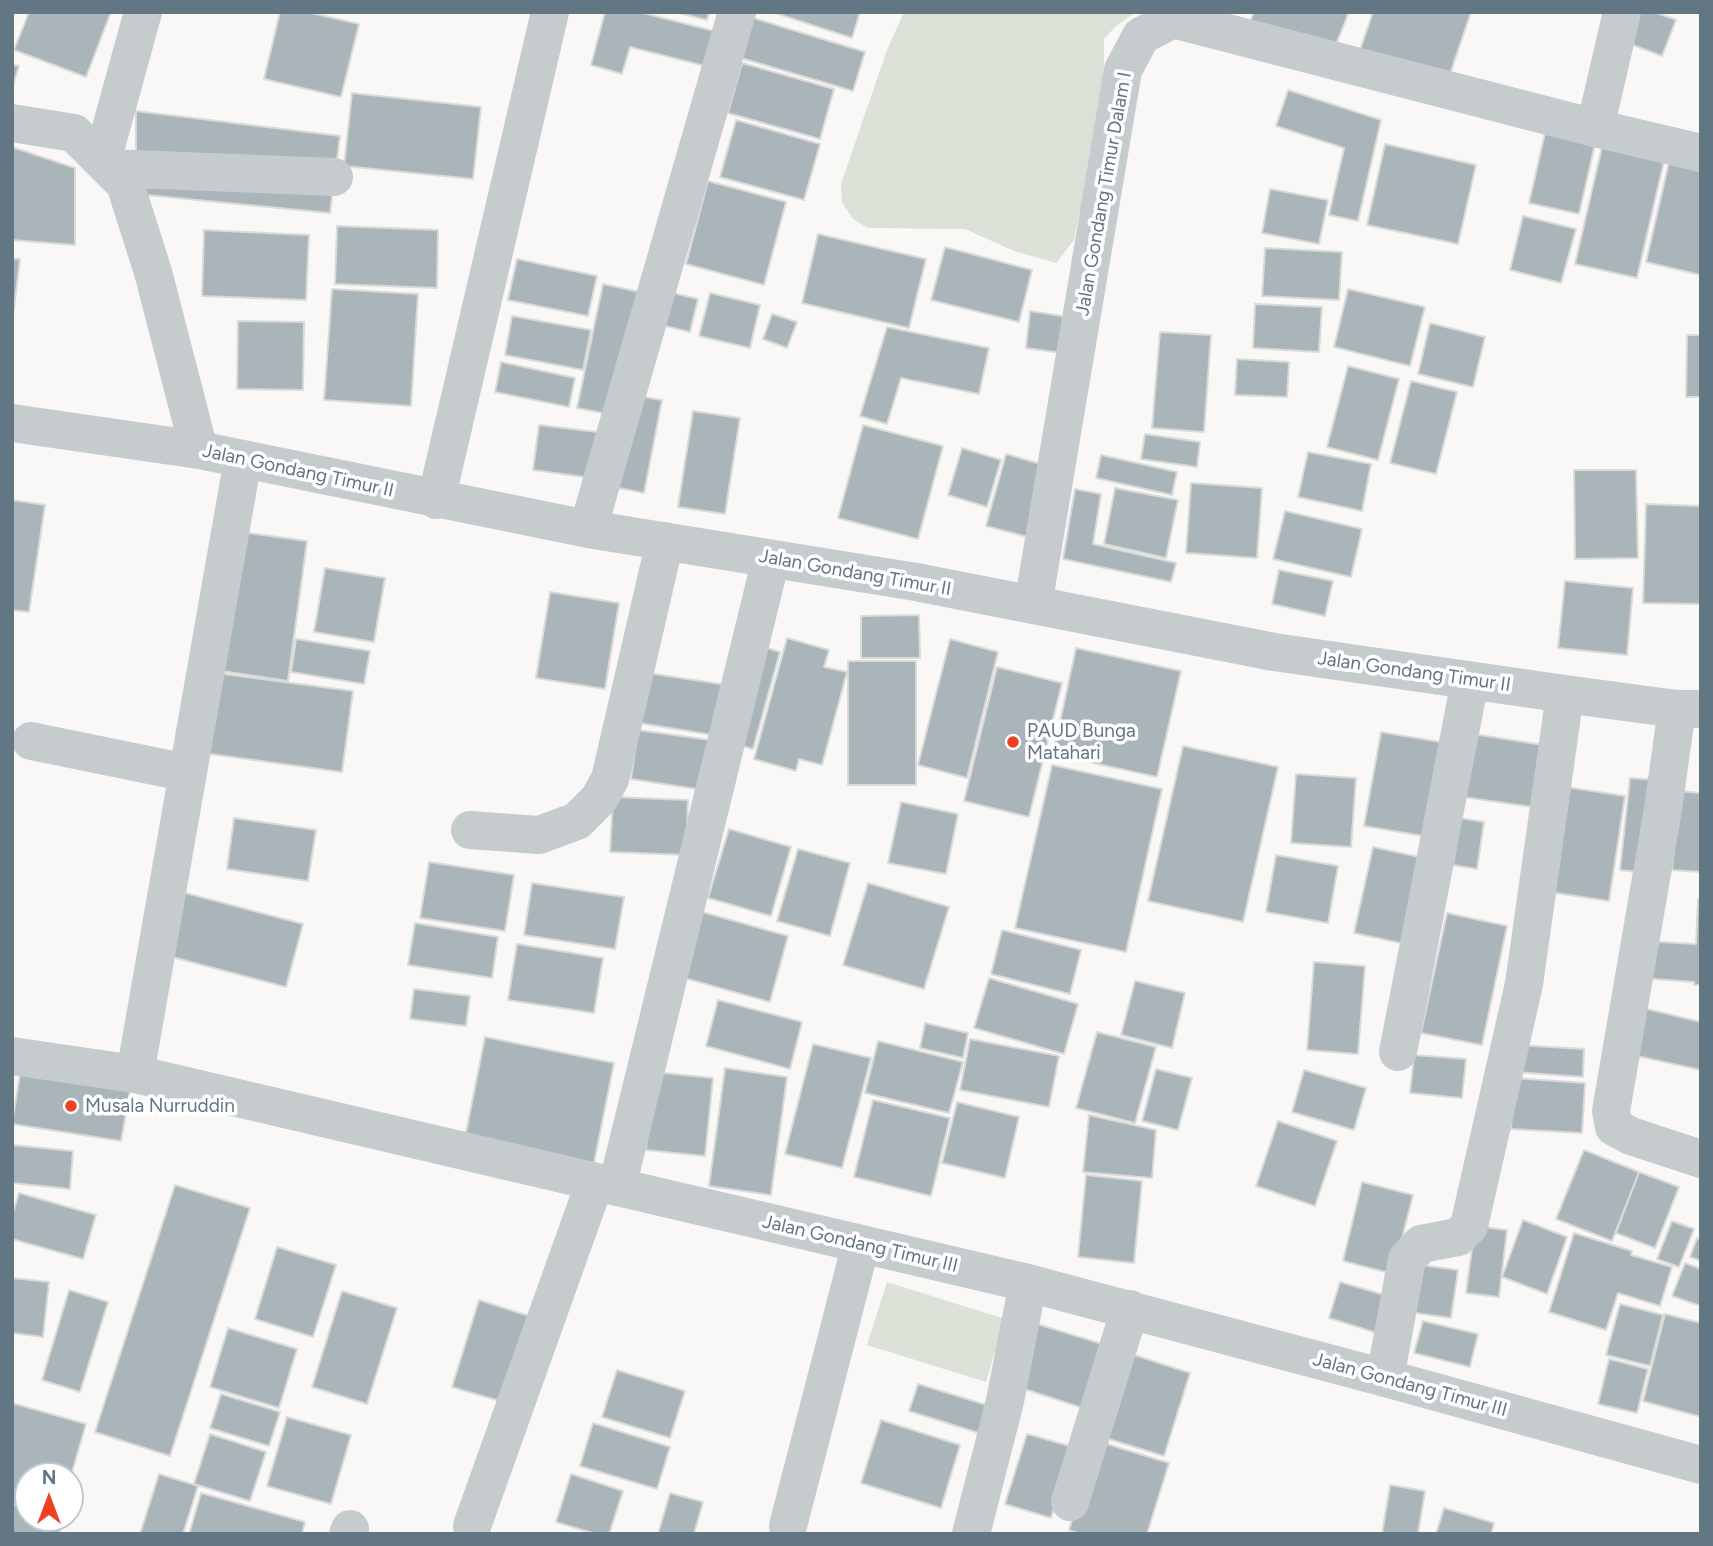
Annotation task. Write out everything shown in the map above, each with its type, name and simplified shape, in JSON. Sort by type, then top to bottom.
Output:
[{"type":"street","points":[[106,164],[143,12]]},
{"type":"street","points":[[436,500],[550,12]]},
{"type":"street","points":[[588,529],[737,12]]},
{"type":"street","points":[[1595,128],[1622,12]]},
{"type":"street","name":"Jalan Gondang Timur Dalam I","points":[[1033,605],[1123,70],[1141,36],[1173,19],[1701,153]]},
{"type":"street","points":[[12,122],[74,133],[125,184],[153,272],[199,450]]},
{"type":"street","points":[[106,164],[334,177]]},
{"type":"street","name":"Jalan Gondang Timur II","points":[[12,423],[199,450],[588,529],[916,582],[1274,652],[1689,709]]},
{"type":"street","points":[[135,1074],[243,459]]},
{"type":"street","points":[[470,830],[539,835],[577,821],[599,799],[610,779],[665,541]]},
{"type":"street","points":[[472,1526],[606,1184],[771,559]]},
{"type":"street","points":[[1398,1052],[1470,681]]},
{"type":"street","points":[[1385,1378],[1406,1259],[1421,1244],[1458,1237],[1469,1226],[1524,984],[1565,694]]},
{"type":"street","points":[[1689,709],[1663,809],[1611,1111],[1614,1127],[1631,1136],[1701,1159]]},
{"type":"street","points":[[31,741],[188,773]]},
{"type":"street","name":"Jalan Gondang Timur III","points":[[12,1056],[135,1074],[1028,1283],[1701,1465]]},
{"type":"street","points":[[788,1526],[861,1244]]},
{"type":"street","points":[[971,1534],[1004,1401],[1028,1283]]},
{"type":"street","points":[[1070,1502],[1130,1309]]},
{"type":"shaded area","points":[[904,12],[1136,12],[1116,26],[1104,39],[1104,72],[1096,135],[1074,240],[1056,263],[1014,251],[965,229],[868,228],[853,219],[842,202],[841,184],[887,50]]},
{"type":"shaded area","points":[[887,1282],[1005,1319],[986,1382],[867,1345]]},
{"type":"building","points":[[29,12],[111,12],[86,77],[14,50]]},
{"type":"building","points":[[280,12],[307,12],[359,24],[341,97],[264,79]]},
{"type":"building","points":[[605,12],[639,12],[714,31],[705,66],[630,47],[622,74],[591,65]]},
{"type":"building","points":[[675,12],[709,12],[707,20]]},
{"type":"building","points":[[772,12],[860,12],[852,38]]},
{"type":"building","points":[[1254,12],[1349,12],[1331,57],[1249,24]]},
{"type":"building","points":[[1373,12],[1471,12],[1448,80],[1360,50]]},
{"type":"building","points":[[1630,12],[1654,12],[1676,20],[1662,56],[1620,40]]},
{"type":"building","points":[[753,18],[865,52],[853,91],[741,58]]},
{"type":"building","points":[[742,63],[834,89],[820,139],[728,113]]},
{"type":"building","points":[[12,65],[19,66],[12,88]]},
{"type":"building","points":[[1288,90],[1381,120],[1358,221],[1329,215],[1344,148],[1276,126]]},
{"type":"building","points":[[352,93],[481,107],[473,179],[344,166]]},
{"type":"building","points":[[136,111],[340,136],[330,213],[136,194]]},
{"type":"building","points":[[736,120],[820,144],[804,200],[720,177]]},
{"type":"building","points":[[1545,133],[1595,144],[1579,214],[1529,203]]},
{"type":"building","points":[[1385,144],[1476,165],[1458,244],[1367,225]]},
{"type":"building","points":[[12,147],[75,168],[75,245],[12,240]]},
{"type":"building","points":[[1602,147],[1664,161],[1637,278],[1575,264]]},
{"type":"building","points":[[1669,162],[1701,169],[1701,275],[1646,262]]},
{"type":"building","points":[[708,181],[786,202],[764,285],[686,264]]},
{"type":"building","points":[[1270,189],[1328,200],[1319,244],[1262,233]]},
{"type":"building","points":[[1523,216],[1576,229],[1561,283],[1510,270]]},
{"type":"building","points":[[337,226],[438,230],[437,288],[335,284]]},
{"type":"building","points":[[204,230],[309,235],[306,300],[202,296]]},
{"type":"building","points":[[818,234],[926,259],[909,328],[802,303]]},
{"type":"building","points":[[945,247],[1032,270],[1019,322],[931,300]]},
{"type":"building","points":[[1265,248],[1342,252],[1339,300],[1262,296]]},
{"type":"building","points":[[12,259],[20,259],[12,325]]},
{"type":"building","points":[[517,259],[597,276],[588,316],[508,300]]},
{"type":"building","points":[[603,284],[639,292],[613,415],[577,408]]},
{"type":"building","points":[[332,289],[418,294],[411,406],[324,400]]},
{"type":"building","points":[[1348,289],[1425,307],[1410,366],[1334,347]]},
{"type":"building","points":[[669,292],[698,299],[690,332],[661,325]]},
{"type":"building","points":[[710,293],[760,305],[750,348],[699,336]]},
{"type":"building","points":[[1255,304],[1322,307],[1319,352],[1253,348]]},
{"type":"building","points":[[1030,311],[1075,318],[1069,354],[1026,348]]},
{"type":"building","points":[[772,314],[797,322],[787,348],[763,339]]},
{"type":"building","points":[[512,316],[591,330],[583,370],[505,355]]},
{"type":"building","points":[[238,321],[304,322],[303,390],[237,389]]},
{"type":"building","points":[[1430,323],[1485,337],[1473,387],[1418,374]]},
{"type":"building","points":[[887,327],[989,348],[979,394],[901,378],[887,424],[860,416]]},
{"type":"building","points":[[1160,332],[1211,335],[1204,432],[1152,428]]},
{"type":"building","points":[[1687,335],[1701,335],[1701,397],[1686,397]]},
{"type":"building","points":[[1237,359],[1289,362],[1287,397],[1235,395]]},
{"type":"building","points":[[501,362],[575,378],[569,407],[495,392]]},
{"type":"building","points":[[1348,366],[1399,379],[1378,460],[1327,447]]},
{"type":"building","points":[[1411,381],[1457,392],[1436,474],[1390,463]]},
{"type":"building","points":[[632,395],[662,400],[644,493],[614,487]]},
{"type":"building","points":[[693,411],[740,418],[725,514],[678,507]]},
{"type":"building","points":[[539,425],[597,432],[592,478],[533,470]]},
{"type":"building","points":[[863,425],[943,446],[918,539],[838,518]]},
{"type":"building","points":[[1145,434],[1200,442],[1197,467],[1141,459]]},
{"type":"building","points":[[962,448],[1001,460],[987,507],[948,495]]},
{"type":"building","points":[[1308,452],[1371,464],[1362,511],[1298,497]]},
{"type":"building","points":[[1006,454],[1051,467],[1032,538],[986,526]]},
{"type":"building","points":[[1101,455],[1177,472],[1172,495],[1096,478]]},
{"type":"building","points":[[1574,470],[1636,470],[1638,558],[1575,559]]},
{"type":"building","points":[[1191,483],[1262,488],[1257,558],[1186,553]]},
{"type":"building","points":[[1115,488],[1178,500],[1166,558],[1104,544]]},
{"type":"building","points":[[1075,489],[1101,494],[1093,544],[1176,563],[1171,582],[1063,559]]},
{"type":"building","points":[[12,500],[45,505],[29,612],[12,610]]},
{"type":"building","points":[[1646,504],[1701,506],[1701,604],[1643,603]]},
{"type":"building","points":[[1285,511],[1362,529],[1351,577],[1273,559]]},
{"type":"building","points":[[234,531],[307,541],[288,681],[215,670]]},
{"type":"building","points":[[325,568],[385,578],[374,642],[314,632]]},
{"type":"building","points":[[1279,570],[1333,581],[1325,616],[1272,604]]},
{"type":"building","points":[[1565,581],[1633,588],[1627,655],[1558,648]]},
{"type":"building","points":[[550,592],[619,603],[605,689],[536,678]]},
{"type":"building","points":[[919,615],[920,658],[861,658],[861,616]]},
{"type":"building","points":[[787,638],[829,650],[824,667],[847,672],[822,765],[799,759],[796,771],[754,759]]},
{"type":"building","points":[[296,639],[370,651],[364,684],[291,672]]},
{"type":"building","points":[[950,639],[998,652],[967,778],[918,765]]},
{"type":"building","points":[[761,646],[780,652],[753,749],[732,743]]},
{"type":"building","points":[[1076,648],[1181,671],[1157,777],[1053,754]]},
{"type":"building","points":[[848,661],[916,661],[916,785],[848,785]]},
{"type":"building","name":"PAUD Bunga Matahari","points":[[997,667],[1062,683],[1029,817],[964,801]]},
{"type":"building","points":[[208,672],[353,691],[342,772],[195,752]]},
{"type":"building","points":[[641,672],[727,685],[719,736],[633,722]]},
{"type":"building","points":[[638,730],[717,741],[710,791],[631,779]]},
{"type":"building","points":[[1381,732],[1452,744],[1435,838],[1364,826]]},
{"type":"building","points":[[1473,734],[1550,746],[1540,808],[1463,797]]},
{"type":"building","points":[[1183,746],[1278,767],[1243,922],[1148,901]]},
{"type":"building","points":[[1052,765],[1162,789],[1126,952],[1015,928]]},
{"type":"building","points":[[1296,774],[1356,778],[1351,847],[1291,843]]},
{"type":"building","points":[[1630,778],[1657,780],[1648,873],[1620,870]]},
{"type":"building","points":[[1559,786],[1625,796],[1609,901],[1543,891]]},
{"type":"building","points":[[1679,791],[1701,793],[1701,872],[1672,870]]},
{"type":"building","points":[[613,797],[688,800],[686,855],[610,852]]},
{"type":"building","points":[[901,802],[958,814],[946,874],[888,863]]},
{"type":"building","points":[[234,818],[316,830],[308,881],[227,869]]},
{"type":"building","points":[[1460,818],[1484,822],[1477,869],[1453,865]]},
{"type":"building","points":[[729,829],[791,847],[771,916],[708,898]]},
{"type":"building","points":[[1373,847],[1424,858],[1405,944],[1354,933]]},
{"type":"building","points":[[798,849],[850,863],[830,936],[777,921]]},
{"type":"building","points":[[1276,855],[1338,866],[1328,923],[1266,912]]},
{"type":"building","points":[[429,862],[514,875],[505,931],[420,918]]},
{"type":"building","points":[[532,883],[624,897],[615,949],[524,935]]},
{"type":"building","points":[[868,883],[949,907],[924,989],[843,965]]},
{"type":"building","points":[[174,890],[303,924],[286,987],[157,953]]},
{"type":"building","points":[[1698,899],[1701,899],[1701,985],[1694,985],[1694,982],[1641,978],[1643,941],[1696,944]]},
{"type":"building","points":[[695,910],[788,936],[770,1002],[677,976]]},
{"type":"building","points":[[1447,913],[1507,926],[1482,1045],[1421,1033]]},
{"type":"building","points":[[415,923],[498,937],[492,978],[408,965]]},
{"type":"building","points":[[1002,930],[1081,950],[1070,994],[991,974]]},
{"type":"building","points":[[517,944],[603,958],[594,1013],[508,1000]]},
{"type":"building","points":[[1314,962],[1365,966],[1358,1054],[1307,1050]]},
{"type":"building","points":[[989,978],[1078,1004],[1064,1054],[974,1028]]},
{"type":"building","points":[[1135,981],[1185,993],[1172,1048],[1121,1035]]},
{"type":"building","points":[[414,989],[470,996],[466,1026],[410,1019]]},
{"type":"building","points":[[718,1000],[802,1022],[790,1069],[706,1046]]},
{"type":"building","points":[[1639,1007],[1701,1022],[1701,1070],[1628,1054]]},
{"type":"building","points":[[925,1023],[968,1033],[963,1058],[920,1048]]},
{"type":"building","points":[[1097,1032],[1156,1047],[1135,1123],[1076,1108]]},
{"type":"building","points":[[485,1037],[614,1063],[594,1163],[465,1138]]},
{"type":"building","points":[[970,1039],[1059,1056],[1049,1107],[960,1090]]},
{"type":"building","points":[[878,1041],[963,1062],[949,1113],[865,1093]]},
{"type":"building","points":[[813,1044],[871,1058],[842,1168],[785,1154]]},
{"type":"building","points":[[1517,1045],[1584,1049],[1583,1077],[1516,1072]]},
{"type":"building","points":[[1414,1055],[1466,1059],[1462,1098],[1410,1093]]},
{"type":"building","points":[[725,1068],[787,1077],[771,1195],[709,1186]]},
{"type":"building","points":[[1156,1069],[1192,1078],[1178,1130],[1142,1121]]},
{"type":"building","points":[[1304,1070],[1366,1088],[1354,1130],[1292,1112]]},
{"type":"building","points":[[654,1072],[713,1078],[705,1156],[646,1150]]},
{"type":"building","name":"Musala Nurruddin","points":[[20,1074],[130,1091],[121,1141],[12,1124]]},
{"type":"building","points":[[1514,1078],[1585,1083],[1582,1133],[1511,1129]]},
{"type":"building","points":[[873,1100],[950,1118],[931,1196],[854,1177]]},
{"type":"building","points":[[957,1102],[1019,1117],[1005,1178],[942,1163]]},
{"type":"building","points":[[1089,1115],[1156,1130],[1152,1178],[1083,1172]]},
{"type":"building","points":[[1278,1121],[1337,1141],[1315,1206],[1256,1186]]},
{"type":"building","points":[[12,1145],[73,1151],[70,1189],[12,1183]]},
{"type":"building","points":[[1584,1150],[1639,1172],[1612,1241],[1556,1219]]},
{"type":"building","points":[[1639,1172],[1679,1187],[1655,1248],[1616,1233]]},
{"type":"building","points":[[1086,1175],[1142,1181],[1134,1263],[1078,1257]]},
{"type":"building","points":[[1362,1182],[1413,1195],[1393,1274],[1343,1261]]},
{"type":"building","points":[[175,1185],[250,1208],[170,1456],[95,1432]]},
{"type":"building","points":[[19,1193],[96,1215],[83,1259],[12,1239],[12,1216]]},
{"type":"building","points":[[1523,1220],[1567,1237],[1547,1294],[1502,1277]]},
{"type":"building","points":[[1672,1221],[1694,1229],[1679,1267],[1657,1259]]},
{"type":"building","points":[[1475,1226],[1507,1230],[1499,1297],[1466,1293]]},
{"type":"building","points":[[1574,1233],[1632,1251],[1631,1255],[1672,1267],[1660,1306],[1618,1293],[1606,1330],[1549,1312]]},
{"type":"building","points":[[1697,1238],[1701,1240],[1701,1261],[1690,1257]]},
{"type":"building","points":[[277,1247],[336,1265],[313,1337],[255,1319]]},
{"type":"building","points":[[1685,1263],[1701,1269],[1701,1306],[1672,1296]]},
{"type":"building","points":[[1421,1265],[1458,1270],[1451,1318],[1415,1313]]},
{"type":"building","points":[[12,1278],[49,1282],[43,1337],[12,1333]]},
{"type":"building","points":[[1340,1282],[1388,1296],[1377,1333],[1329,1318]]},
{"type":"building","points":[[69,1290],[108,1302],[80,1392],[42,1380]]},
{"type":"building","points":[[342,1291],[397,1308],[367,1404],[312,1387]]},
{"type":"building","points":[[479,1300],[529,1316],[503,1402],[452,1387]]},
{"type":"building","points":[[1620,1304],[1663,1315],[1650,1366],[1606,1355]]},
{"type":"building","points":[[1665,1314],[1701,1323],[1701,1417],[1643,1401]]},
{"type":"building","points":[[1423,1321],[1478,1334],[1470,1367],[1414,1353]]},
{"type":"building","points":[[1034,1323],[1112,1347],[1092,1411],[1015,1386]]},
{"type":"building","points":[[228,1328],[297,1349],[279,1408],[210,1387]]},
{"type":"building","points":[[1125,1352],[1190,1373],[1164,1456],[1099,1436]]},
{"type":"building","points":[[1609,1359],[1648,1369],[1637,1413],[1598,1404]]},
{"type":"building","points":[[617,1370],[685,1391],[670,1438],[602,1417]]},
{"type":"building","points":[[918,1384],[990,1406],[982,1434],[909,1411]]},
{"type":"building","points":[[221,1394],[280,1412],[269,1446],[210,1428]]},
{"type":"building","points":[[12,1403],[86,1424],[75,1462],[14,1462],[12,1502]]},
{"type":"building","points":[[287,1417],[351,1435],[331,1504],[267,1486]]},
{"type":"building","points":[[881,1420],[960,1445],[941,1508],[861,1483]]},
{"type":"building","points":[[593,1423],[670,1447],[657,1489],[580,1466]]},
{"type":"building","points":[[210,1434],[266,1452],[250,1501],[194,1484]]},
{"type":"building","points":[[1027,1434],[1073,1447],[1051,1518],[1005,1504]]},
{"type":"building","points":[[1097,1441],[1169,1463],[1147,1534],[1080,1534],[1069,1530]]},
{"type":"building","points":[[159,1474],[198,1486],[183,1534],[140,1534]]},
{"type":"building","points":[[571,1474],[623,1491],[609,1534],[596,1534],[556,1522]]},
{"type":"building","points":[[1390,1485],[1425,1491],[1418,1534],[1382,1534]]},
{"type":"building","points":[[201,1493],[305,1522],[302,1534],[189,1534]]},
{"type":"building","points":[[670,1493],[703,1502],[694,1534],[658,1534]]},
{"type":"building","points":[[12,1504],[14,1532],[60,1532],[59,1534],[12,1534]]},
{"type":"building","points":[[1444,1508],[1494,1523],[1491,1534],[1436,1534]]},
{"type":"place","name":"PAUD Bunga Matahari","points":[[1013,742]]},
{"type":"place","name":"Musala Nurruddin","points":[[71,1106]]}]
